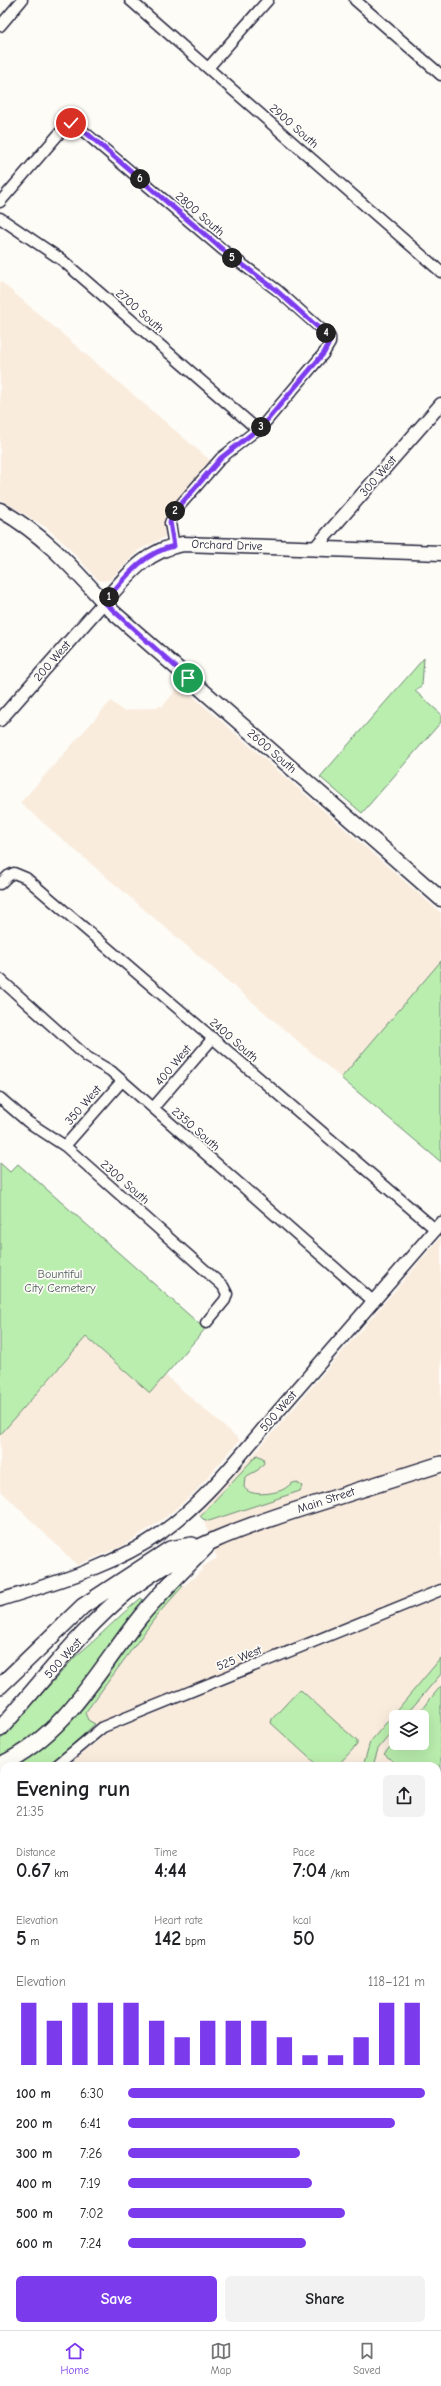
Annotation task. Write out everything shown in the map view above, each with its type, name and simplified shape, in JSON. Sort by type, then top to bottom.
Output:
[{"type":"main road","points":[[0,510],[31,529],[49,543],[104,602]]},
{"type":"main road","name":"Orchard Drive","points":[[104,602],[141,561],[157,551],[174,546],[190,544],[441,553]]},
{"type":"main road","name":"2600 South","points":[[104,602],[441,899]]},
{"type":"main road","name":"Main Street","points":[[212,1540],[257,1523],[441,1464]]},
{"type":"main road","points":[[0,1686],[67,1620],[105,1591],[170,1549],[212,1540]]},
{"type":"main road","points":[[5,1762],[33,1746],[67,1715],[138,1621],[212,1540]]},
{"type":"main road","name":"500 West","points":[[0,1729],[88,1629],[118,1600],[172,1561],[212,1540]]},
{"type":"street","points":[[0,26],[22,0]]},
{"type":"street","name":"2900 South","points":[[130,0],[441,272]]},
{"type":"street","points":[[208,68],[268,0]]},
{"type":"street","points":[[355,0],[441,76]]},
{"type":"street","name":"2800 South","points":[[0,202],[61,131],[71,123],[83,130],[233,259],[276,290],[331,339],[324,353],[258,430]]},
{"type":"street","name":"2700 South","points":[[0,218],[62,260],[258,430]]},
{"type":"street","name":"300 West","points":[[315,548],[441,404]]},
{"type":"street","points":[[174,546],[170,522],[176,510],[221,458],[258,430]]},
{"type":"street","name":"200 West","points":[[0,720],[104,602]]},
{"type":"street","name":"2400 South","points":[[0,884],[8,876],[14,873],[26,878],[213,1038],[438,1226]]},
{"type":"street","name":"2350 South","points":[[0,979],[87,1057],[106,1068],[122,1081],[373,1301]]},
{"type":"street","name":"400 West","points":[[153,1108],[213,1038]]},
{"type":"street","name":"350 West","points":[[64,1146],[122,1081]]},
{"type":"street","name":"2300 South","points":[[0,1098],[28,1122],[64,1146],[220,1283],[227,1294],[223,1303],[206,1323]]},
{"type":"street","name":"500 West","points":[[0,1600],[90,1571],[146,1542],[194,1506],[222,1476],[438,1226]]},
{"type":"street","name":"525 West","points":[[61,1762],[103,1727],[441,1590]]},
{"type":"shaded area","points":[[0,281],[211,461],[168,513],[165,537],[139,550],[110,580],[102,581],[97,579],[68,547],[47,528],[0,499]]},
{"type":"shaded area","points":[[180,685],[441,913],[441,961],[341,1078],[20,803],[111,701],[123,711],[163,706]]},
{"type":"shaded area","points":[[441,1237],[441,1583],[95,1724],[88,1721],[85,1713],[158,1614],[183,1586],[203,1570],[202,1567],[217,1558],[203,1519],[198,1514],[255,1453]]},
{"type":"shaded area","points":[[86,1337],[150,1392],[165,1375],[240,1440],[196,1491],[165,1518],[121,1547],[77,1565],[0,1490],[0,1435]]},
{"type":"shaded area","points":[[441,1597],[441,1762],[72,1762],[107,1733]]},
{"type":"green space","points":[[424,658],[422,685],[415,691],[441,714],[441,722],[362,813],[320,777]]},
{"type":"green space","points":[[441,961],[441,1162],[341,1078]]},
{"type":"green space","name":"Bountiful City Cemetery","points":[[0,1163],[10,1172],[18,1164],[205,1329],[150,1393],[86,1337],[0,1435]]},
{"type":"green space","points":[[257,1455],[263,1458],[264,1463],[258,1470],[245,1477],[244,1487],[247,1490],[261,1494],[273,1493],[296,1482],[302,1486],[300,1491],[209,1521],[203,1519],[200,1516]]},
{"type":"green space","points":[[181,1583],[183,1586],[158,1614],[85,1713],[88,1720],[95,1724],[53,1762],[20,1762],[35,1752],[70,1717],[131,1638],[159,1605]]},
{"type":"green space","points":[[141,1598],[145,1602],[61,1714],[0,1762],[0,1740],[76,1656]]},
{"type":"green space","points":[[441,1658],[441,1674],[410,1710],[397,1710]]},
{"type":"green space","points":[[441,1686],[441,1762],[394,1762],[384,1754],[389,1748],[389,1750],[429,1750],[429,1710],[421,1710]]},
{"type":"green space","points":[[299,1690],[302,1691],[357,1741],[357,1745],[341,1762],[314,1762],[271,1723],[272,1719]]},
{"type":"green space","points":[[389,1720],[389,1736],[378,1749],[374,1762],[364,1762],[370,1742]]},
{"type":"route","points":[[71,123],[80,127],[236,262],[270,285],[329,335],[331,339],[324,353],[263,425],[254,434],[221,458],[176,510],[170,522],[174,546],[157,551],[141,561],[104,602],[113,612],[188,678]]}]
